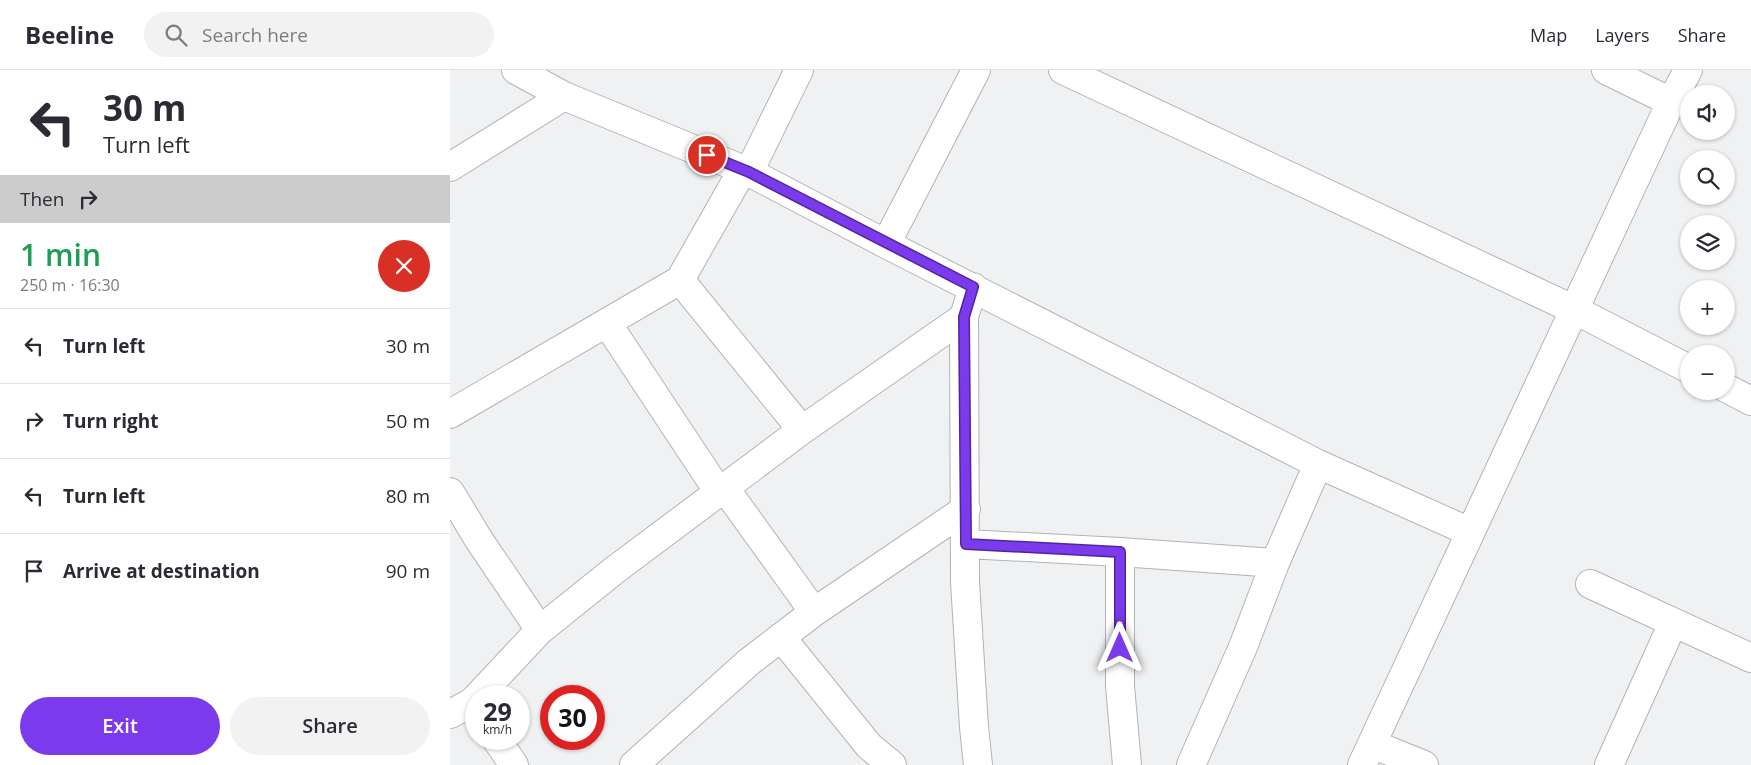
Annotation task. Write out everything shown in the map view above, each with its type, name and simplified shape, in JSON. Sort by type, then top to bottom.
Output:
[{"type":"street","points":[[516,70],[564,96],[746,171],[1318,464],[1470,532]]},
{"type":"street","points":[[450,414],[680,280],[746,171],[799,70]]},
{"type":"street","points":[[886,244],[976,70]]},
{"type":"street","points":[[1063,70],[1575,310],[1680,363]]},
{"type":"street","points":[[1606,70],[1671,102]]},
{"type":"street","points":[[1424,765],[1367,755],[1671,102],[1688,70]]},
{"type":"street","points":[[450,167],[564,96]]},
{"type":"street","points":[[680,280],[802,430]]},
{"type":"street","points":[[973,287],[964,317],[965,592],[978,765]]},
{"type":"street","points":[[488,685],[540,630],[616,569],[802,430],[964,317]]},
{"type":"street","points":[[606,323],[721,489],[814,612]]},
{"type":"street","points":[[1735,393],[1751,401]]},
{"type":"street","points":[[1191,765],[1243,647],[1275,563],[1318,464]]},
{"type":"street","points":[[450,492],[479,540],[540,630]]},
{"type":"street","points":[[634,765],[750,661],[781,637],[814,612],[966,509]]},
{"type":"street","points":[[966,544],[1275,563]]},
{"type":"street","points":[[1120,552],[1120,686],[1127,765]]},
{"type":"street","points":[[1590,584],[1751,658]]},
{"type":"street","points":[[1609,765],[1673,623]]},
{"type":"street","points":[[781,637],[881,763]]},
{"type":"street","points":[[504,750],[514,765]]},
{"type":"route","points":[[707,155],[749,172],[973,287],[964,317],[966,544],[1120,552],[1120,648]]}]
